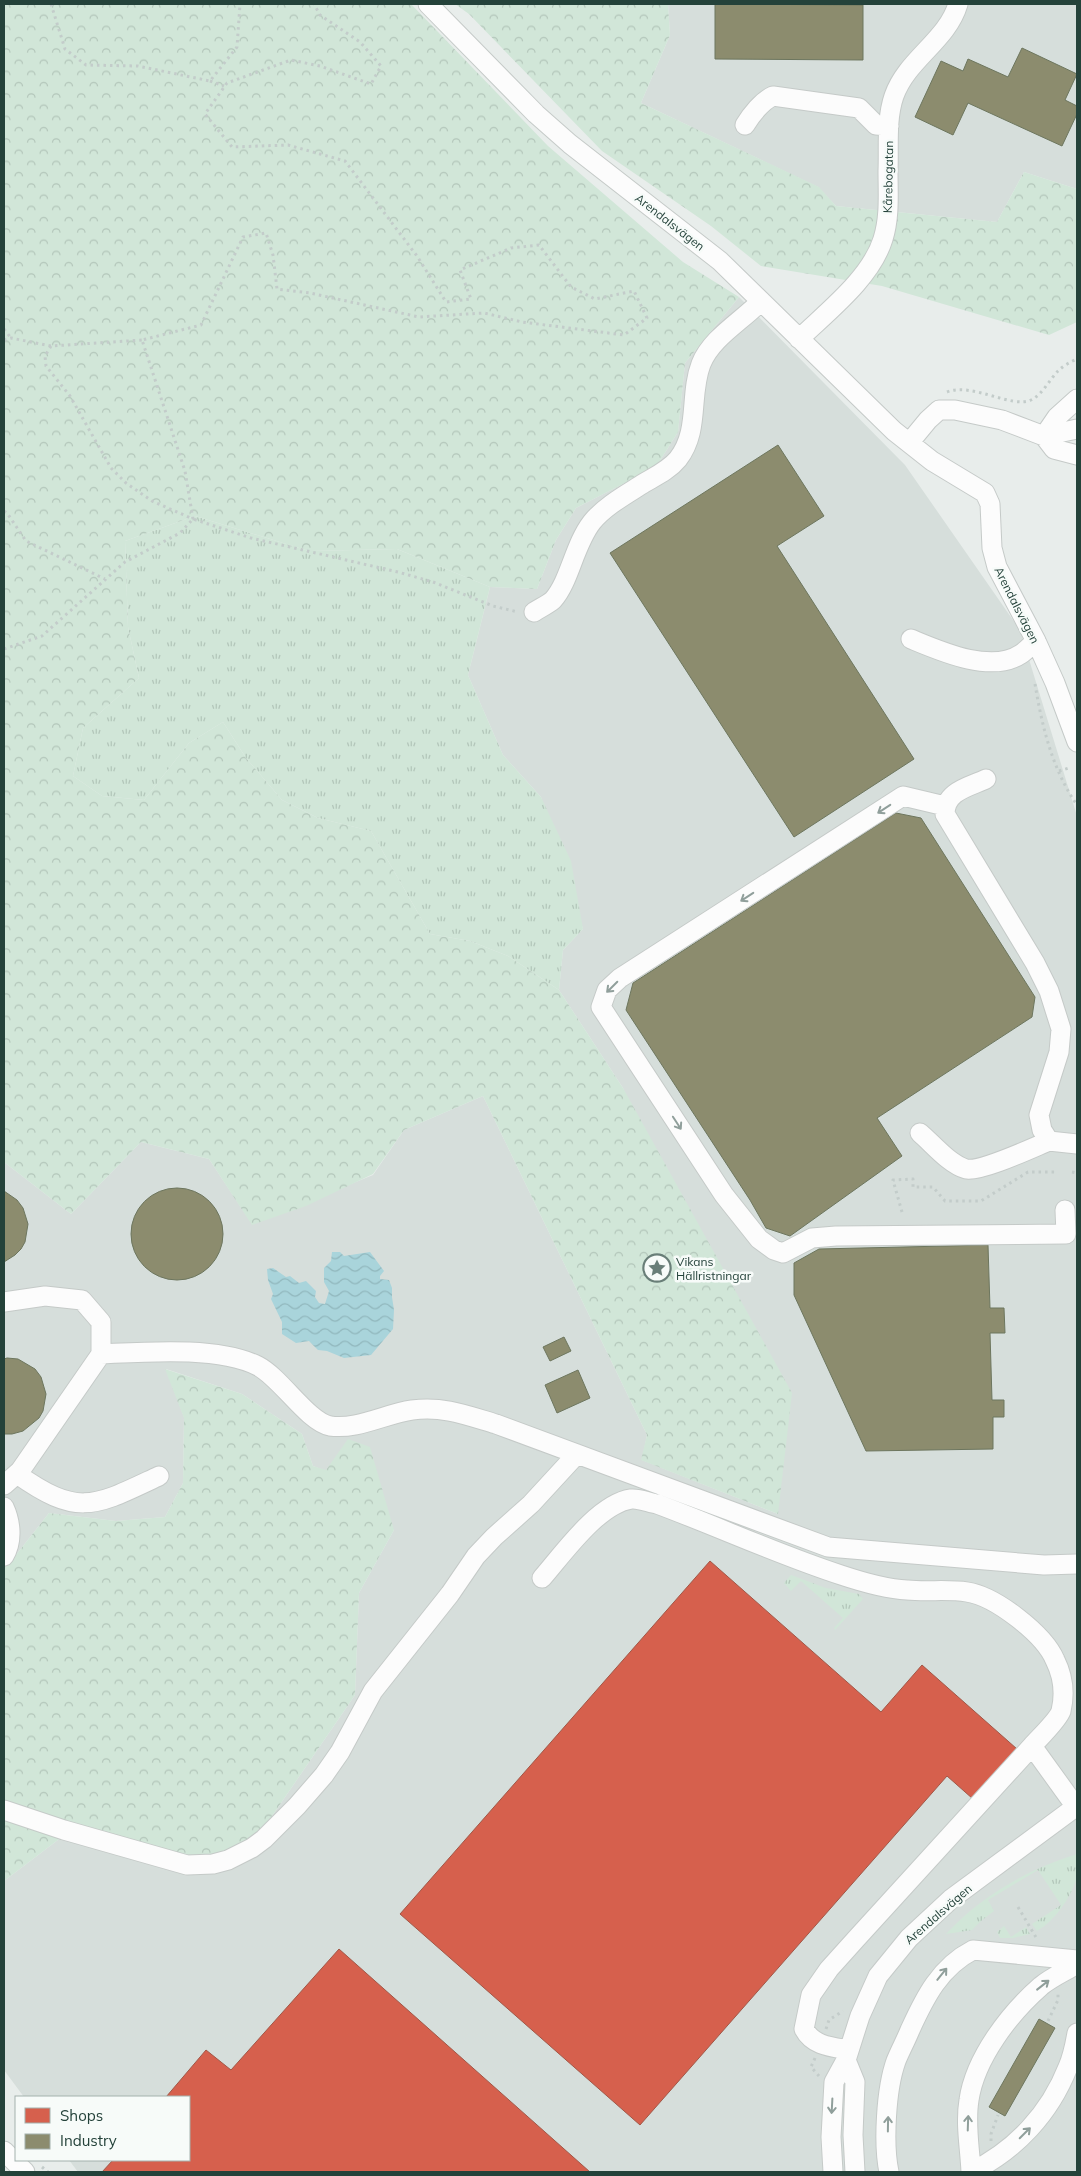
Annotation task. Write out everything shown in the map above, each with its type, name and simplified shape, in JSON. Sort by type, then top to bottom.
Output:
[{"type":"street","name":"Arendalsvägen","points":[[428,4],[542,120],[720,261],[909,444],[932,461],[985,494],[990,504],[992,548],[997,567],[1036,641],[1055,683],[1077,742]]},
{"type":"street","name":"Kårebogatan","points":[[799,339],[837,304],[875,259],[884,238],[887,218],[889,126],[894,96],[904,74],[938,38],[954,17],[958,4]]},
{"type":"street","points":[[745,126],[767,99],[773,96],[859,108],[876,125],[889,126]]},
{"type":"street","points":[[534,612],[551,602],[557,595],[576,549],[596,518],[671,467],[679,458],[690,432],[701,363],[709,350],[761,301]]},
{"type":"street","points":[[1044,436],[1057,417],[1077,399]]},
{"type":"street","points":[[909,444],[928,420],[939,410],[955,410],[1002,420],[1044,436],[1076,434]]},
{"type":"street","points":[[1044,436],[1054,449],[1076,434]]},
{"type":"street","points":[[911,639],[952,656],[986,662],[1020,655],[1036,641]]},
{"type":"street","points":[[986,779],[953,793],[945,806],[945,814],[955,834],[1030,955],[1049,991],[1061,1029],[1059,1052],[1039,1115],[1042,1130],[1049,1142]]},
{"type":"street","points":[[945,806],[903,796],[620,978],[607,990],[601,1007],[724,1195],[759,1239],[774,1250],[783,1253],[812,1238],[836,1236],[1066,1234],[1065,1210]]},
{"type":"street","points":[[920,1133],[951,1161],[965,1168],[980,1168],[1049,1142],[1077,1144]]},
{"type":"street","points":[[4,1302],[46,1296],[82,1300],[101,1322],[101,1354],[10,1480],[64,1501],[94,1503],[113,1497],[159,1476]]},
{"type":"street","points":[[101,1354],[160,1351],[195,1352],[237,1359],[259,1366],[316,1419],[328,1425],[352,1425],[411,1410],[452,1410],[828,1547],[1044,1566],[1077,1564]]},
{"type":"street","points":[[4,1810],[64,1830],[188,1865],[212,1864],[228,1860],[252,1848],[264,1839],[291,1812],[324,1775],[340,1752],[373,1691],[450,1594],[476,1556],[531,1504],[577,1454]]},
{"type":"street","points":[[542,1578],[600,1515],[617,1503],[632,1499],[657,1504],[840,1575],[874,1585],[904,1590],[968,1592],[999,1604],[1016,1616],[1037,1636],[1054,1658],[1061,1676],[1062,1685],[1060,1714],[829,1969],[812,1995],[804,2029],[807,2035],[820,2044],[848,2055],[855,2082],[853,2135],[855,2172]]},
{"type":"street","points":[[4,1507],[10,1534],[4,1556]]},
{"type":"street","points":[[1032,1746],[1077,1806]]},
{"type":"street","name":"Arendalsvägen","points":[[833,2172],[831,2137],[834,2082],[848,2055],[860,2016],[878,1976],[908,1938],[951,1899],[1077,1806]]},
{"type":"street","points":[[889,2172],[887,2161],[888,2100],[896,2062],[926,1996],[944,1971],[958,1958],[973,1950],[1077,1960]]},
{"type":"street","points":[[1077,1964],[1042,1985],[1014,2012],[996,2036],[980,2065],[969,2099],[967,2139],[971,2172],[990,2162],[1011,2147],[1034,2124],[1056,2094],[1069,2065],[1077,2033]]},
{"type":"street","points":[[4,2151],[25,2172]]},
{"type":"path","points":[[51,4],[64,49],[86,65],[138,66],[210,81],[224,86]]},
{"type":"path","points":[[210,81],[237,47],[240,4]]},
{"type":"path","points":[[4,340],[11,338],[51,346],[142,340],[201,325],[243,237],[266,233],[273,255],[277,288],[310,293],[419,318],[484,313],[522,322],[624,335],[647,318],[634,291],[596,299],[571,287],[539,245],[511,248],[460,270],[471,299],[446,302],[416,256],[345,161],[288,145],[232,147],[205,114],[227,83],[291,60],[320,66],[371,84],[382,66],[360,42],[320,15],[314,4]]},
{"type":"path","points":[[4,330],[11,338]]},
{"type":"path","points":[[142,340],[185,471],[193,519]]},
{"type":"path","points":[[51,346],[45,356],[46,366],[70,396],[110,468],[126,483],[152,501],[193,519],[252,538],[398,572],[433,582],[493,606],[528,613],[534,612]]},
{"type":"path","points":[[939,410],[942,397],[953,390],[971,390],[1022,402],[1031,400],[1059,369],[1077,359]]},
{"type":"path","points":[[4,511],[8,513],[26,541],[106,579]]},
{"type":"path","points":[[4,649],[42,636],[125,562],[180,533],[193,519]]},
{"type":"path","points":[[1020,655],[1027,672],[1032,676],[1035,684],[1041,720],[1059,771],[1077,805]]},
{"type":"path","points":[[1059,771],[1069,768]]},
{"type":"path","points":[[902,1212],[893,1180],[913,1179],[913,1187],[933,1187],[945,1201],[981,1201],[1028,1172],[1057,1172]]},
{"type":"path","points":[[1072,1172],[1077,1173]]},
{"type":"shaded area","points":[[668,4],[1077,4],[1077,189],[1024,172],[997,222],[836,206],[818,187],[641,103],[670,35]]},
{"type":"shaded area","points":[[739,297],[905,465],[1020,630],[1077,816],[1077,2172],[78,2172],[70,2161],[190,2161],[190,2096],[23,2096],[4,2070],[4,1881],[75,1827],[257,1838],[355,1695],[359,1593],[394,1530],[326,1471],[313,1466],[302,1434],[242,1394],[166,1369],[184,1417],[183,1483],[165,1517],[116,1521],[49,1513],[12,1560],[4,1554],[4,1162],[71,1214],[141,1142],[209,1159],[252,1224],[373,1175],[404,1130],[483,1096],[647,1435],[642,1460],[778,1514],[623,1088],[559,990],[563,950],[583,929],[541,797],[503,755],[468,675],[490,587],[537,589],[556,540],[576,508],[656,467],[678,432],[685,363]]},
{"type":"green space","points":[[4,4],[411,4],[548,146],[683,262],[739,297],[685,363],[678,432],[656,467],[576,508],[556,540],[537,589],[490,587],[397,549],[309,551],[195,516],[125,541],[128,627],[139,678],[83,728],[73,776],[102,796],[144,800],[189,743],[223,722],[246,758],[282,800],[318,818],[371,831],[430,934],[470,941],[508,956],[559,990],[623,1088],[792,1393],[778,1514],[641,1460],[647,1435],[483,1096],[404,1130],[373,1174],[306,1206],[252,1225],[209,1159],[141,1142],[71,1214],[4,1162]]},
{"type":"green space","points":[[455,4],[668,4],[670,35],[641,103],[819,187],[836,206],[997,222],[1024,172],[1077,189],[1077,322],[1049,335],[882,286],[761,266],[711,226],[602,151],[469,14]]},
{"type":"green space","points":[[195,516],[309,551],[397,549],[490,587],[468,675],[503,755],[541,797],[571,861],[583,929],[563,950],[559,990],[508,956],[470,941],[430,934],[371,831],[318,818],[282,800],[246,758],[223,722],[189,743],[144,800],[102,796],[73,776],[83,728],[139,678],[128,627],[125,541]]},
{"type":"green space","points":[[165,1369],[242,1394],[302,1434],[313,1466],[326,1470],[348,1439],[370,1447],[394,1530],[359,1593],[355,1695],[257,1838],[200,1861],[75,1827],[4,1881],[4,1554],[12,1560],[49,1513],[116,1521],[165,1517],[183,1483],[184,1418]]},
{"type":"green space","points":[[791,1575],[826,1588],[859,1594],[863,1599],[835,1630],[834,1628],[843,1618],[801,1581],[791,1591],[784,1583]]},
{"type":"green space","points":[[1077,1854],[1078,1875],[1074,1886],[1062,1908],[1037,1931],[1032,1924],[1061,1905],[1038,1870],[988,1900],[994,1911],[972,1930],[946,1934],[974,1908],[1006,1885],[1041,1867]]},
{"type":"green space","points":[[1004,1926],[1011,1937],[1026,1927],[1030,1934],[1013,1938],[1000,1938],[997,1932]]},
{"type":"water","points":[[332,1252],[340,1252],[344,1256],[370,1252],[384,1271],[380,1279],[389,1280],[392,1288],[394,1310],[393,1329],[371,1355],[344,1358],[327,1351],[318,1350],[309,1341],[296,1343],[282,1334],[282,1322],[271,1299],[273,1294],[268,1280],[267,1269],[273,1268],[286,1277],[290,1276],[299,1283],[306,1281],[316,1291],[315,1297],[319,1303],[325,1304],[329,1291],[324,1282],[324,1268],[331,1261]]},
{"type":"building: Shops","points":[[710,1561],[881,1712],[922,1665],[1017,1749],[973,1799],[947,1776],[640,2125],[400,1914]]},
{"type":"building: Shops","points":[[339,1949],[590,2172],[102,2172],[112,2161],[190,2161],[190,2096],[167,2096],[206,2050],[231,2070]]},
{"type":"building: Industry","points":[[715,4],[863,5],[863,60],[715,59]]},
{"type":"building: Industry","points":[[1022,48],[1077,74],[1065,100],[1077,106],[1077,114],[1062,146],[968,103],[953,135],[915,117],[941,61],[963,71],[968,59],[1008,77]]},
{"type":"building: Industry","points":[[778,445],[824,516],[777,546],[914,759],[794,837],[610,553]]},
{"type":"building: Industry","points":[[896,813],[921,818],[1035,997],[1032,1017],[877,1118],[902,1156],[790,1236],[766,1228],[750,1200],[626,1010],[633,983]]},
{"type":"building: Industry","points":[[168,1188],[186,1188],[203,1195],[216,1208],[223,1225],[223,1243],[216,1260],[203,1273],[186,1280],[168,1280],[151,1273],[138,1260],[131,1243],[131,1225],[138,1208],[151,1195]]},
{"type":"building: Industry","points":[[4,1191],[17,1200],[23,1208],[28,1224],[25,1242],[21,1249],[4,1262]]},
{"type":"building: Industry","points":[[988,1245],[990,1308],[1004,1308],[1005,1333],[990,1333],[992,1400],[1004,1400],[1004,1417],[993,1417],[993,1449],[866,1451],[794,1295],[794,1263],[819,1249]]},
{"type":"building: Industry","points":[[564,1337],[571,1351],[550,1361],[543,1347]]},
{"type":"building: Industry","points":[[4,1359],[18,1359],[35,1369],[41,1377],[46,1394],[43,1411],[39,1418],[23,1431],[12,1434],[4,1434]]},
{"type":"building: Industry","points":[[578,1370],[590,1398],[557,1413],[545,1385]]},
{"type":"building: Industry","points":[[1039,2019],[1055,2028],[1005,2116],[989,2107]]},
{"type":"place","name":"Vikans Hällristningar","points":[[657,1268]]}]
